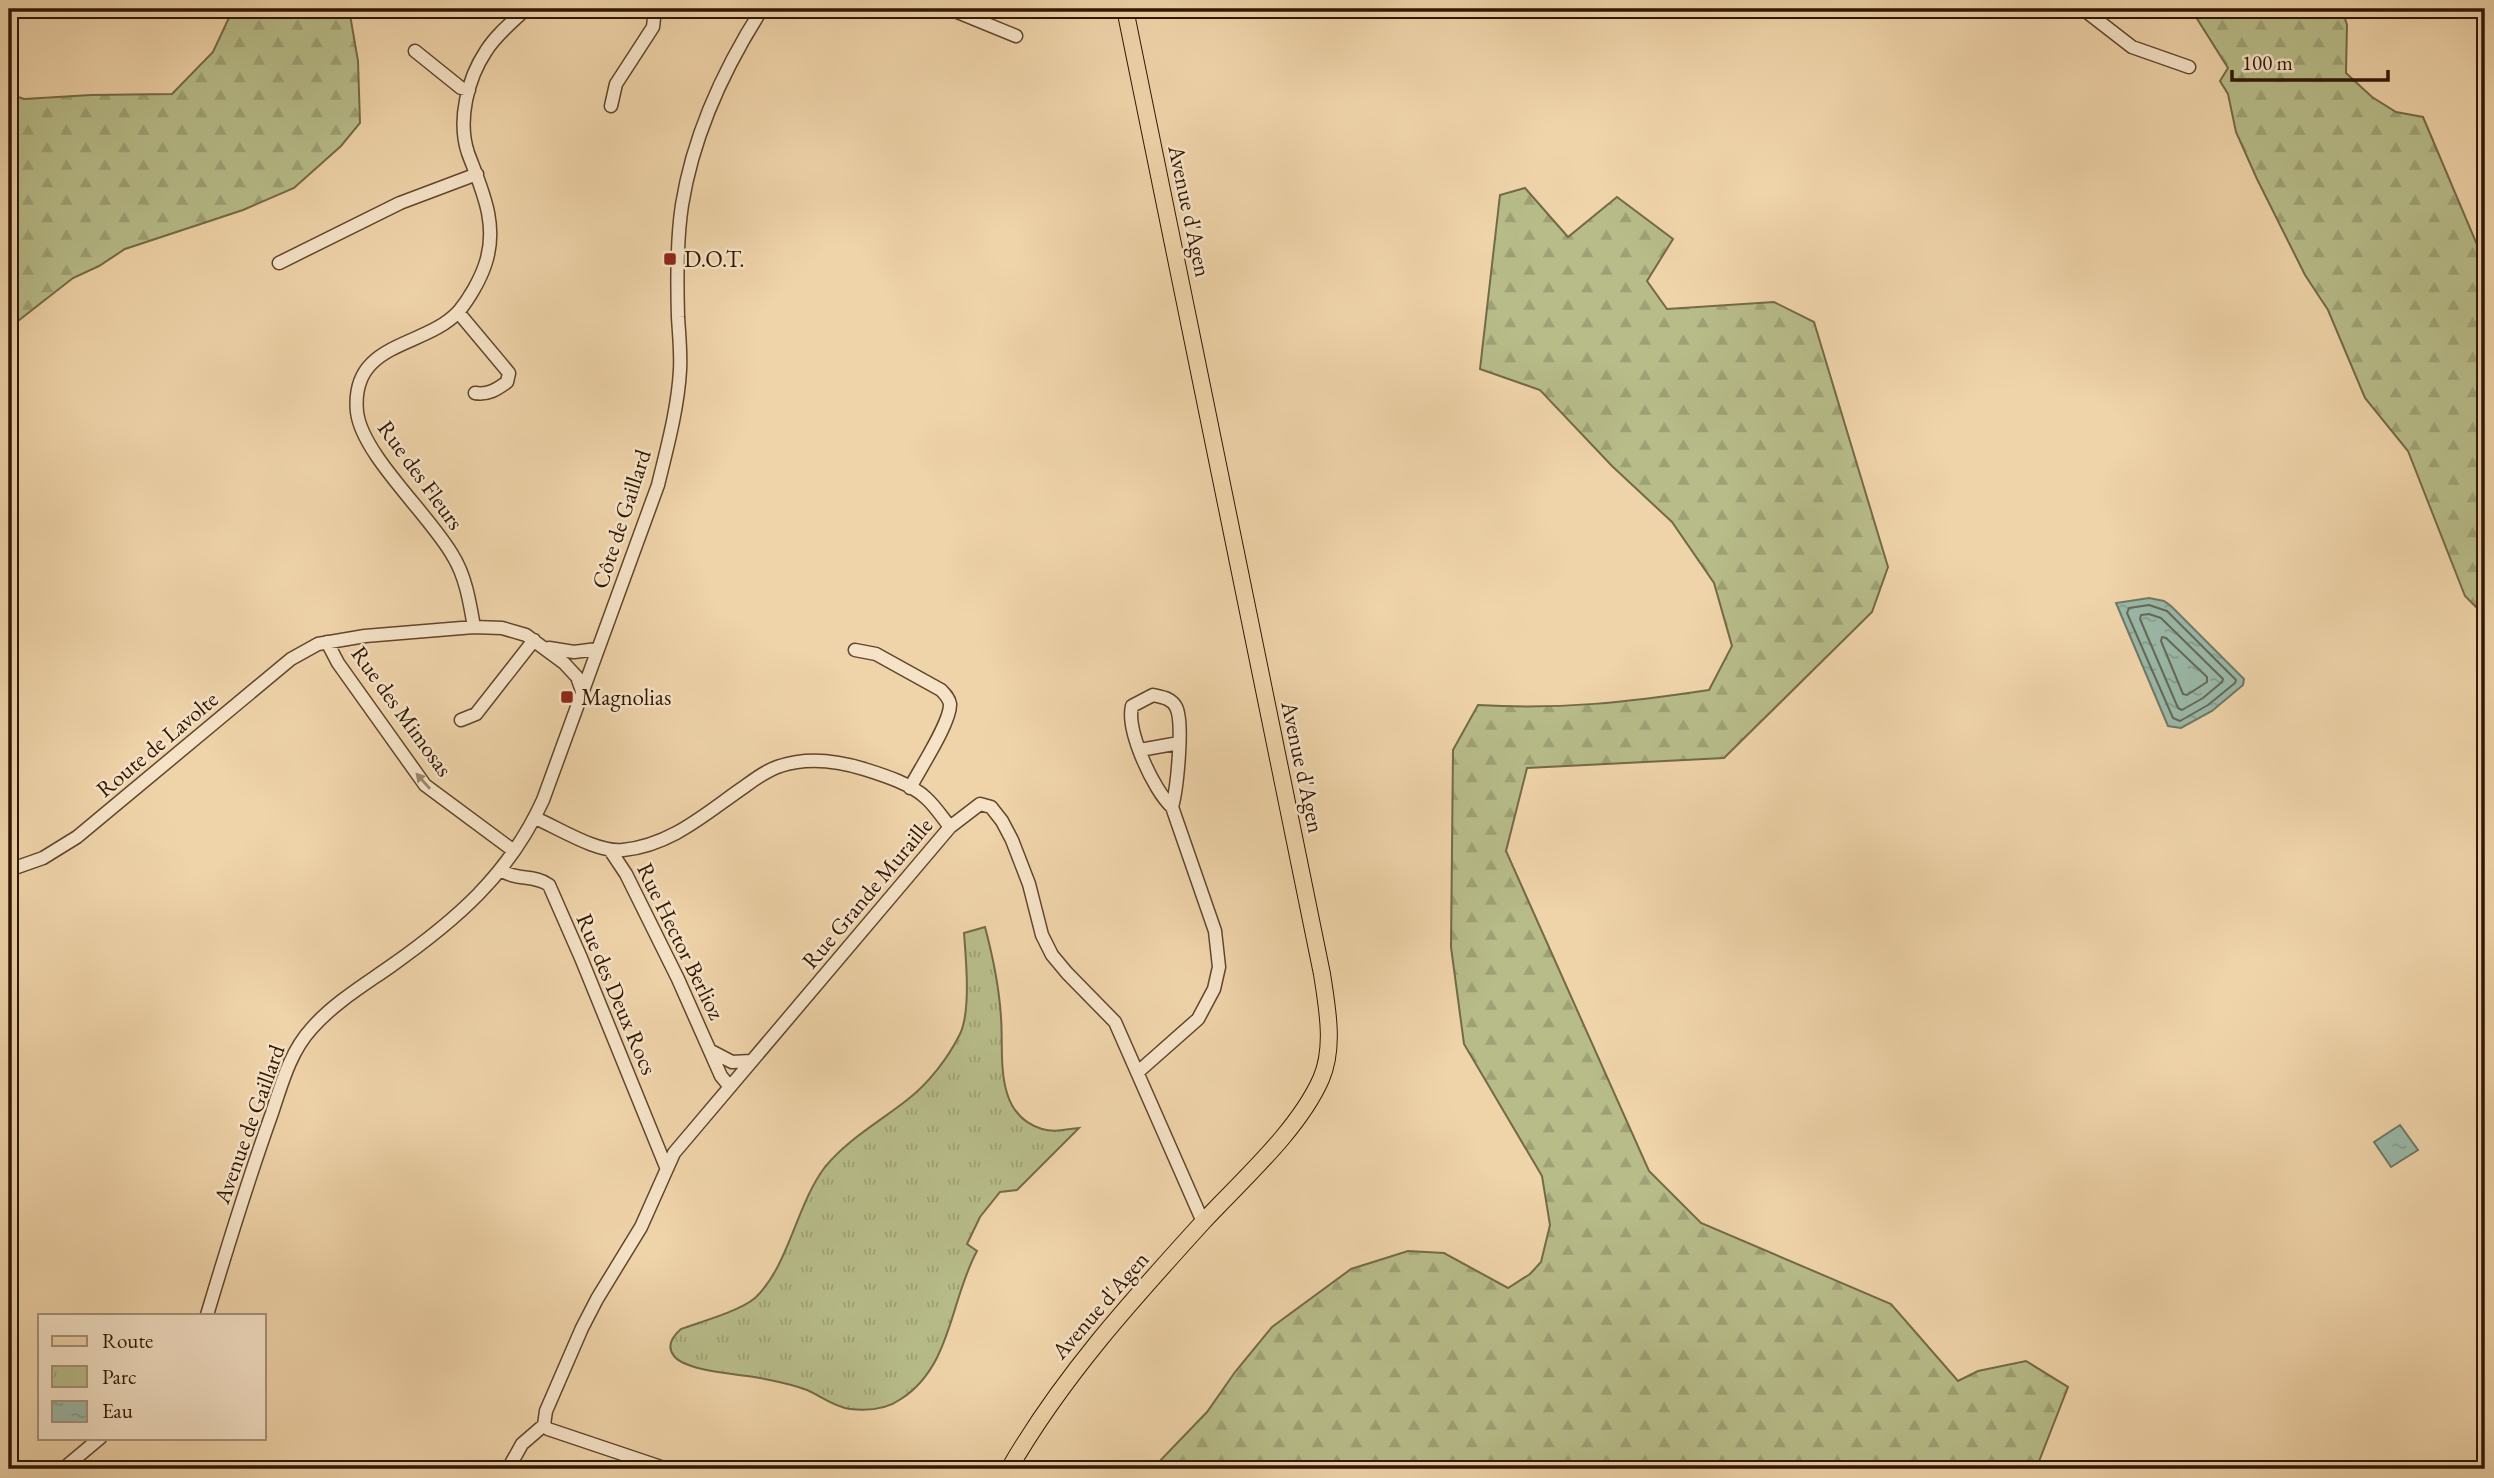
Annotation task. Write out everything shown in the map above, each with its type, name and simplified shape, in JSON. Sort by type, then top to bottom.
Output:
[{"type":"main road","name":"Avenue d'Agen","points":[[1009,1469],[1086,1353],[1296,1120],[1321,1080],[1328,1053],[1322,974],[1125,9]]},
{"type":"main road","name":"Avenue d'Agen","points":[[1018,1469],[1029,1438]]},
{"type":"street","name":"Rue des Fleurs","points":[[474,627],[468,593],[454,558],[425,514],[371,449],[361,430],[357,410],[359,387],[368,367],[385,351],[428,333],[458,312],[481,274],[491,234],[489,209],[467,149],[464,125],[469,90],[473,75],[486,50],[526,9]]},
{"type":"street","points":[[611,106],[616,84],[653,27],[655,9]]},
{"type":"street","name":"Côte de Gaillard","points":[[443,928],[472,903],[501,870],[535,818],[658,485],[680,368],[678,300],[682,204],[697,143],[721,85],[762,9]]},
{"type":"street","points":[[950,9],[1016,36]]},
{"type":"street","points":[[2083,9],[2132,47],[2189,67]]},
{"type":"street","points":[[415,51],[461,88],[469,90]]},
{"type":"street","points":[[279,263],[400,203],[477,174]]},
{"type":"street","points":[[458,312],[509,373],[507,382],[494,391],[475,393]]},
{"type":"street","name":"Route de Lavolte","points":[[9,870],[43,858],[77,838],[291,659],[327,642],[365,636],[474,627],[509,629],[539,644]]},
{"type":"street","name":"Rue des Mimosas","points":[[327,642],[338,663],[425,785],[514,851]]},
{"type":"street","points":[[539,644],[574,652],[597,649]]},
{"type":"street","points":[[539,644],[573,671],[582,691]]},
{"type":"street","points":[[461,720],[476,714],[539,644]]},
{"type":"street","points":[[855,650],[876,654],[942,690],[948,697],[948,717],[910,788]]},
{"type":"street","points":[[1138,1072],[1198,1019],[1214,989],[1219,967],[1214,932],[1172,807],[1158,792],[1132,724],[1132,706],[1153,695],[1168,698],[1177,708],[1180,743],[1176,794],[1172,807]]},
{"type":"street","points":[[1140,750],[1180,743]]},
{"type":"street","points":[[626,874],[630,860],[704,817],[765,772],[781,765],[820,761],[877,773],[925,796],[950,827]]},
{"type":"street","name":"Rue Grande Muraille","points":[[544,1425],[546,1411],[582,1328],[641,1227],[666,1167],[689,1133],[785,1024],[950,827],[979,804],[991,807],[1002,821],[1022,865],[1042,935],[1052,955],[1115,1021],[1203,1222]]},
{"type":"street","points":[[535,818],[610,850],[633,849],[672,837]]},
{"type":"street","name":"Rue Hector Berlioz","points":[[610,850],[626,874],[721,1076],[730,1087]]},
{"type":"street","name":"Rue des Deux Rocs","points":[[501,870],[512,877],[539,880],[549,885],[666,1167]]},
{"type":"street","name":"Avenue de Gaillard","points":[[207,1314],[292,1056],[302,1040],[330,1009],[443,928]]},
{"type":"street","name":"Rue Hector Berlioz","points":[[711,1051],[732,1062],[751,1061]]},
{"type":"street","points":[[508,1469],[522,1444],[544,1425],[548,1429],[667,1469]]},
{"type":"street","points":[[63,1469],[98,1440]]},
{"type":"green space","points":[[233,9],[349,9],[358,61],[360,123],[341,146],[294,188],[243,210],[125,249],[99,266],[73,278],[9,328],[9,94],[24,99],[172,94],[213,52]]},
{"type":"green space","points":[[2194,9],[2342,9],[2347,25],[2346,73],[2372,97],[2396,112],[2423,117],[2478,247],[2485,316],[2485,387],[2479,408],[2485,457],[2485,616],[2465,596],[2408,451],[2365,398],[2328,310],[2305,275],[2257,179],[2236,132],[2228,94],[2220,81],[2228,68],[2196,17]]},
{"type":"green space","points":[[1525,188],[1568,237],[1617,197],[1673,239],[1647,281],[1667,309],[1774,302],[1814,322],[1888,567],[1872,612],[1724,758],[1527,768],[1506,851],[1649,1171],[1701,1223],[1891,1304],[1958,1381],[1978,1371],[2026,1361],[2068,1387],[2036,1469],[1142,1469],[1157,1464],[1207,1412],[1272,1327],[1351,1269],[1408,1251],[1444,1253],[1508,1288],[1530,1274],[1541,1262],[1550,1225],[1542,1176],[1464,1044],[1451,947],[1453,750],[1478,705],[1594,704],[1709,690],[1732,646],[1714,583],[1672,522],[1612,466],[1540,390],[1480,369],[1500,195]]},
{"type":"green space","points":[[985,927],[999,994],[1002,1065],[1008,1097],[1015,1111],[1026,1121],[1042,1129],[1056,1131],[1079,1128],[1017,1190],[1000,1192],[980,1217],[967,1244],[977,1251],[931,1369],[918,1385],[896,1402],[857,1410],[838,1406],[789,1384],[714,1372],[681,1361],[674,1356],[671,1349],[675,1335],[681,1329],[730,1312],[755,1298],[776,1269],[815,1182],[825,1167],[854,1139],[915,1093],[944,1061],[960,1034],[966,1012],[964,933]]},
{"type":"water","points":[[2149,598],[2164,601],[2171,606],[2244,679],[2243,685],[2212,711],[2181,728],[2168,726],[2116,603]]},
{"type":"water","points":[[2400,1125],[2418,1150],[2391,1167],[2374,1142]]},
{"type":"place","name":"D.O.T.","points":[[670,259]]},
{"type":"place","name":"Magnolias","points":[[567,697]]}]
